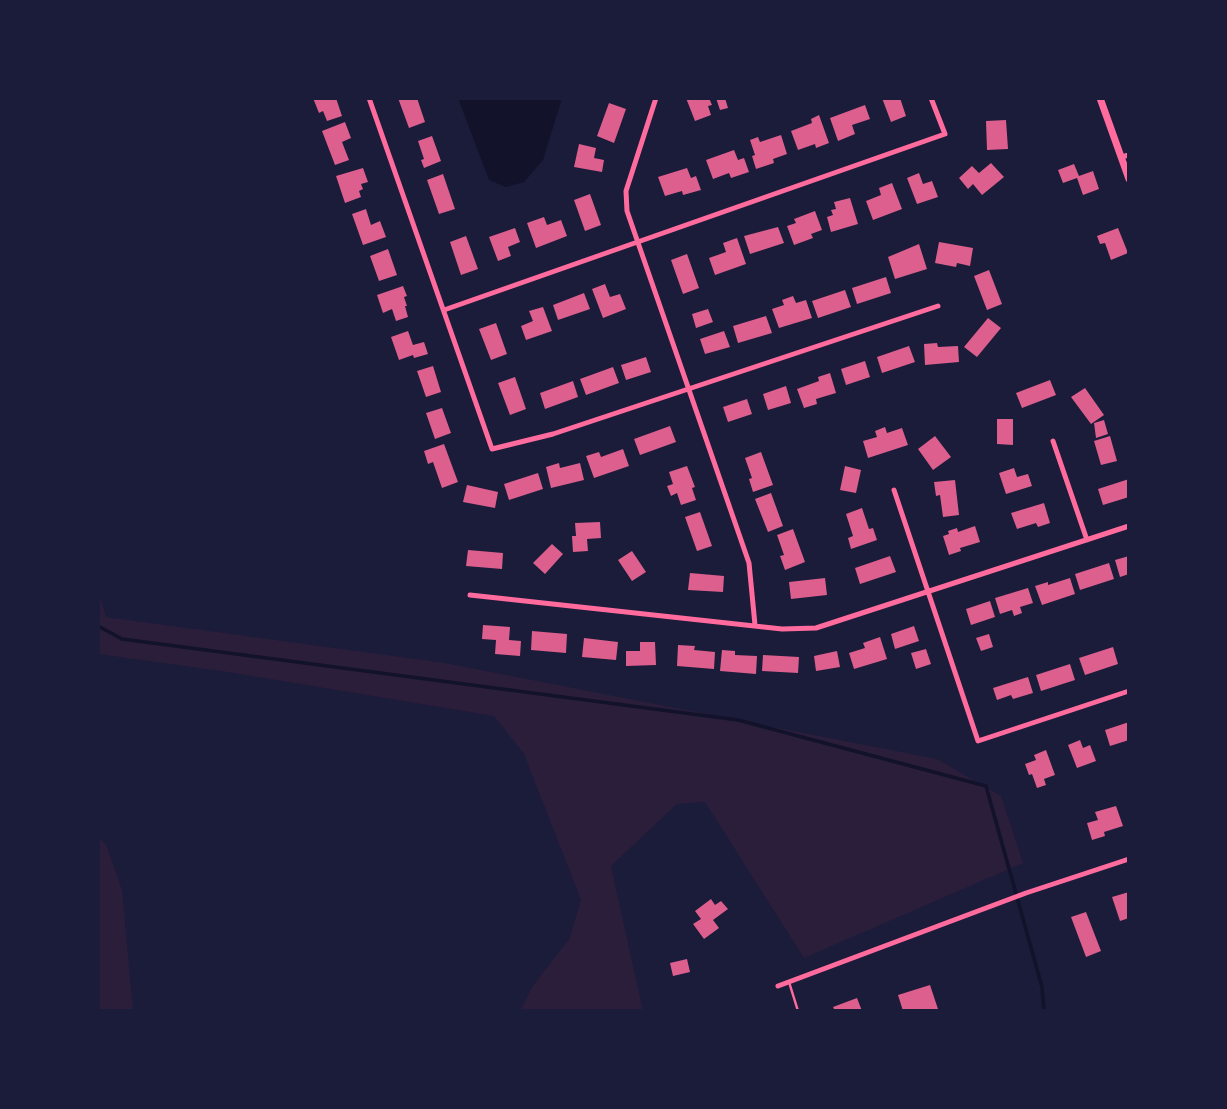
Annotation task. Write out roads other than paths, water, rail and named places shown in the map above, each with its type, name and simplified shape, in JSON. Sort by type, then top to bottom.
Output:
[{"type":"main road","points":[[1100,98],[1125,156],[1129,179]]},
{"type":"street","points":[[369,98],[492,449],[553,434],[938,306]]},
{"type":"street","points":[[656,98],[626,191],[627,211],[750,563],[755,625]]},
{"type":"street","points":[[444,310],[945,134],[931,98]]},
{"type":"street","points":[[1054,441],[1087,540]]},
{"type":"street","points":[[894,490],[978,741],[1129,691]]},
{"type":"street","points":[[470,595],[782,629],[816,628],[1129,526]]},
{"type":"street","points":[[779,986],[1026,893],[1129,859]]},
{"type":"lane","points":[[789,982],[798,1011]]},
{"type":"waterway","points":[[98,626],[122,639],[738,720],[986,786],[1042,987],[1044,1011]]}]
